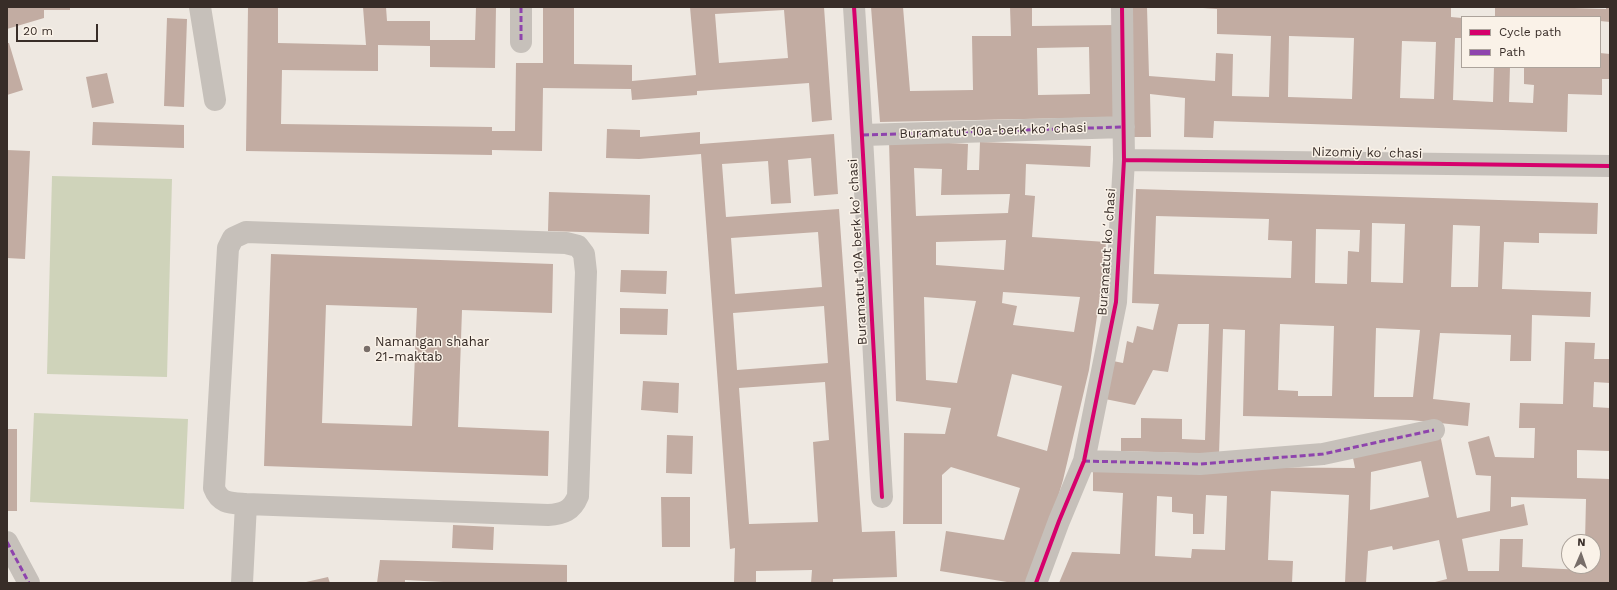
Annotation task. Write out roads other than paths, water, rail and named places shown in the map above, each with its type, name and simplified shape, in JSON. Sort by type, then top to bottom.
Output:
[{"type":"street","points":[[200,7],[215,100]]},
{"type":"street","points":[[521,7],[521,42]]},
{"type":"street","name":"Buramatut 10А berk koʼchasi","points":[[854,7],[863,135],[872,347],[882,497]]},
{"type":"street","name":"Buramatut koʻchasi","points":[[1036,583],[1059,521],[1084,461],[1116,302],[1124,160],[1122,7]]},
{"type":"street","name":"Buramatut 10а-berk koʼchasi","points":[[863,135],[1124,127]]},
{"type":"street","name":"Nizomiy koʻchasi","points":[[1124,160],[1610,166]]},
{"type":"street","points":[[246,232],[566,244],[578,246],[584,254],[586,280],[578,496],[569,510],[560,514],[548,515],[246,504],[232,503],[222,500],[217,496],[214,488],[228,248],[233,238],[246,232]]},
{"type":"street","points":[[1084,461],[1200,464],[1324,454],[1434,430]]},
{"type":"street","points":[[242,583],[246,504]]},
{"type":"street","points":[[7,542],[29,583]]},
{"type":"place","name":"Namangan shahar 21-maktab","points":[[367,349]]}]
